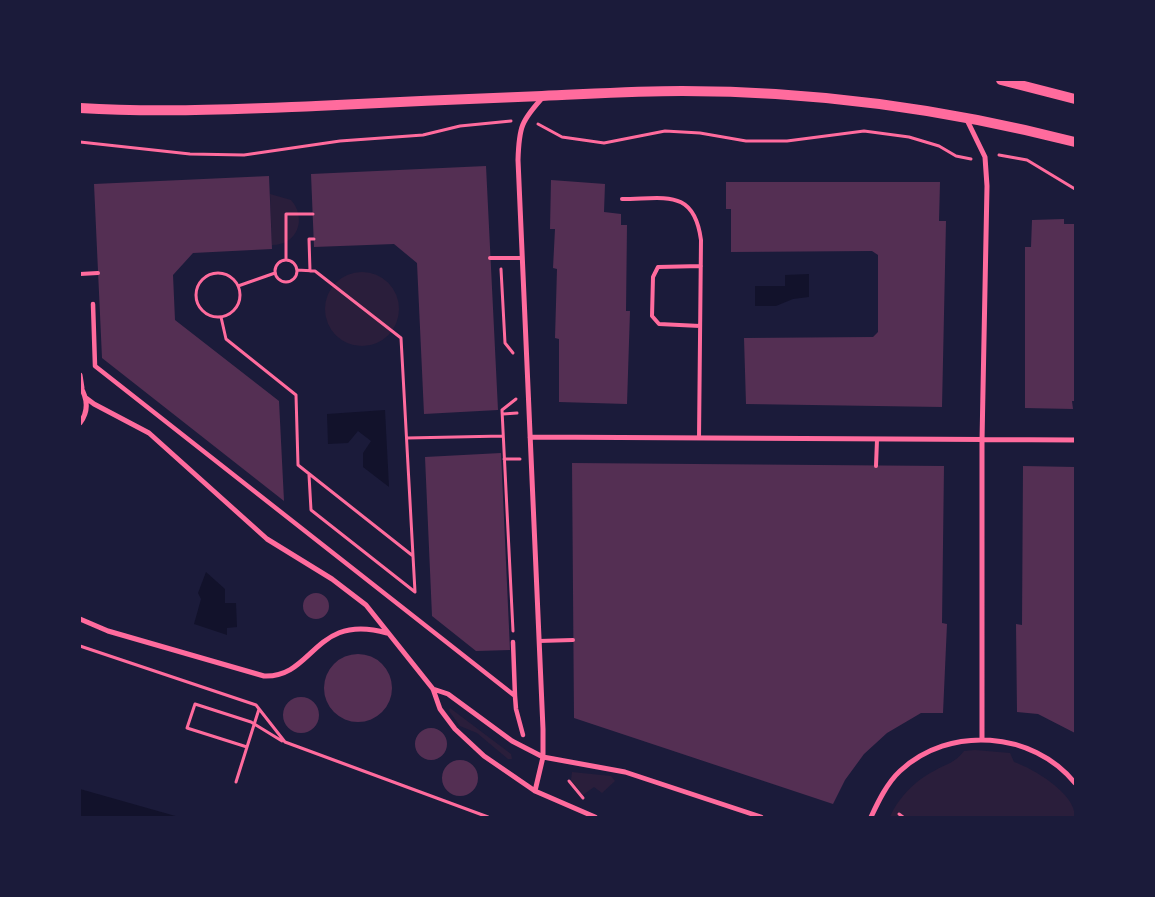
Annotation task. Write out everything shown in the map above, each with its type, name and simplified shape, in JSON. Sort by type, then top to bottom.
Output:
[{"type":"main road","points":[[1001,80],[1075,99]]},
{"type":"main road","points":[[80,108],[163,111],[246,109],[625,92],[737,92],[861,101],[966,118],[1075,142]]},
{"type":"street","points":[[535,790],[543,757],[518,134],[527,116],[545,96]]},
{"type":"street","points":[[966,118],[985,157],[986,186],[982,441],[982,739]]},
{"type":"street","points":[[94,304],[95,366],[515,696]]},
{"type":"street","points":[[80,375],[81,387],[86,398],[86,411],[80,423]]},
{"type":"street","points":[[86,398],[149,433],[267,539],[354,594],[372,612],[433,690],[440,709],[462,738],[505,772],[535,790],[595,817]]},
{"type":"street","points":[[530,437],[982,441],[1075,440]]},
{"type":"street","points":[[80,619],[118,634],[264,676],[283,674],[332,635],[343,630],[368,628],[388,633]]},
{"type":"street","points":[[513,642],[516,709],[522,735]]},
{"type":"street","points":[[433,690],[448,694],[512,741],[543,757],[626,772],[761,817]]},
{"type":"street","points":[[871,817],[883,793],[899,772],[918,758],[959,741],[982,739],[1016,745],[1040,754],[1059,766],[1075,783]]},
{"type":"lane","points":[[622,199],[679,200],[692,208],[698,221],[701,266],[699,438]]},
{"type":"lane","points":[[490,258],[522,258]]},
{"type":"lane","points":[[700,326],[664,325],[656,323],[652,316],[653,277],[658,267],[701,266]]},
{"type":"lane","points":[[80,274],[98,273]]},
{"type":"lane","points":[[876,466],[877,440]]},
{"type":"lane","points":[[539,641],[573,640]]},
{"type":"path","points":[[80,142],[190,154],[244,155],[340,141],[422,135],[460,126],[511,121]]},
{"type":"path","points":[[538,123],[562,137],[604,143],[665,131],[700,133],[746,141],[787,141],[864,131],[908,137],[939,146],[956,156],[971,159]]},
{"type":"path","points":[[999,155],[1027,160],[1075,189]]},
{"type":"path","points":[[286,260],[286,214],[313,214]]},
{"type":"path","points":[[310,270],[309,239],[314,239]]},
{"type":"path","points":[[500,258],[505,343],[514,354],[514,362]]},
{"type":"path","points":[[286,260],[293,262],[297,270],[295,278],[286,283],[278,280],[275,273],[277,264],[286,260]]},
{"type":"path","points":[[297,270],[315,270],[401,338],[414,592],[311,510],[309,474]]},
{"type":"path","points":[[218,272],[230,276],[238,286],[240,296],[238,306],[230,314],[221,317],[210,316],[199,306],[195,295],[199,284],[207,275],[218,272]]},
{"type":"path","points":[[238,286],[275,273]]},
{"type":"path","points":[[221,317],[226,339],[296,395],[298,466],[413,556]]},
{"type":"path","points":[[513,642],[502,410],[516,398],[515,390]]},
{"type":"path","points":[[503,414],[520,413]]},
{"type":"path","points":[[407,438],[503,436]]},
{"type":"path","points":[[504,459],[520,459]]},
{"type":"path","points":[[80,646],[256,705],[285,742]]},
{"type":"path","points":[[247,746],[187,728],[195,704],[254,724],[285,742],[488,817]]},
{"type":"path","points":[[236,782],[259,708]]},
{"type":"path","points":[[899,814],[903,817]]},
{"type":"shaded area","points":[[270,194],[291,200],[296,207],[298,215],[299,222],[294,236],[281,244],[272,245]]},
{"type":"shaded area","points":[[362,272],[376,275],[388,283],[396,295],[399,309],[396,323],[388,335],[376,343],[362,346],[348,343],[336,335],[328,323],[325,309],[328,295],[336,283],[348,275]]},
{"type":"shaded area","points":[[809,274],[809,297],[793,299],[776,306],[755,306],[755,286],[785,286],[785,275]]},
{"type":"shaded area","points":[[385,410],[389,487],[363,467],[363,453],[371,441],[358,431],[348,443],[328,444],[327,414]]},
{"type":"shaded area","points":[[206,572],[225,589],[225,603],[236,603],[237,627],[227,628],[227,635],[194,624],[201,599],[198,593]]},
{"type":"shaded area","points":[[450,708],[511,754],[512,759],[508,759],[477,733],[460,726],[449,711]]},
{"type":"shaded area","points":[[964,751],[1010,753],[1014,762],[1042,776],[1061,791],[1073,808],[1075,817],[890,817],[903,796],[921,779],[954,761]]},
{"type":"shaded area","points":[[572,772],[611,776],[615,781],[602,793],[594,787],[583,795],[571,780]]},
{"type":"shaded area","points":[[80,789],[179,817],[80,817]]},
{"type":"building","points":[[486,166],[498,410],[424,414],[417,263],[394,244],[314,247],[311,174]]},
{"type":"building","points":[[269,176],[272,249],[193,253],[173,275],[175,320],[279,401],[284,501],[102,358],[94,184]]},
{"type":"building","points":[[551,180],[605,184],[604,212],[621,214],[621,225],[627,225],[626,311],[630,311],[627,404],[559,402],[559,339],[555,338],[557,269],[553,268],[555,229],[550,229]]},
{"type":"building","points":[[726,182],[940,182],[939,221],[946,221],[942,407],[746,404],[744,338],[873,337],[878,332],[878,255],[872,251],[731,252],[731,209],[726,209]]},
{"type":"building","points":[[1064,219],[1064,224],[1075,224],[1075,401],[1072,401],[1073,409],[1025,408],[1025,247],[1031,247],[1032,220]]},
{"type":"building","points":[[501,453],[510,650],[476,651],[432,616],[425,457]]},
{"type":"building","points":[[572,463],[944,466],[942,623],[947,624],[943,713],[921,713],[887,733],[864,754],[845,780],[833,804],[574,718]]},
{"type":"building","points":[[1023,466],[1075,467],[1075,733],[1038,714],[1017,712],[1016,624],[1022,625]]},
{"type":"building","points":[[316,593],[325,597],[329,606],[325,615],[316,619],[307,615],[303,606],[307,597]]},
{"type":"building","points":[[351,654],[365,654],[377,659],[387,669],[392,681],[392,695],[387,707],[377,717],[365,722],[351,722],[339,717],[329,707],[324,695],[324,681],[329,669],[339,659]]},
{"type":"building","points":[[301,697],[308,698],[314,702],[318,708],[318,722],[314,728],[308,732],[301,733],[294,732],[288,728],[284,722],[283,715],[284,708],[288,702],[294,698]]},
{"type":"building","points":[[431,728],[437,729],[442,733],[446,738],[446,750],[442,755],[437,759],[431,760],[425,759],[420,755],[416,750],[415,744],[416,738],[420,733],[425,729]]},
{"type":"building","points":[[460,760],[473,765],[478,778],[473,791],[460,796],[447,791],[442,778],[447,765]]}]
